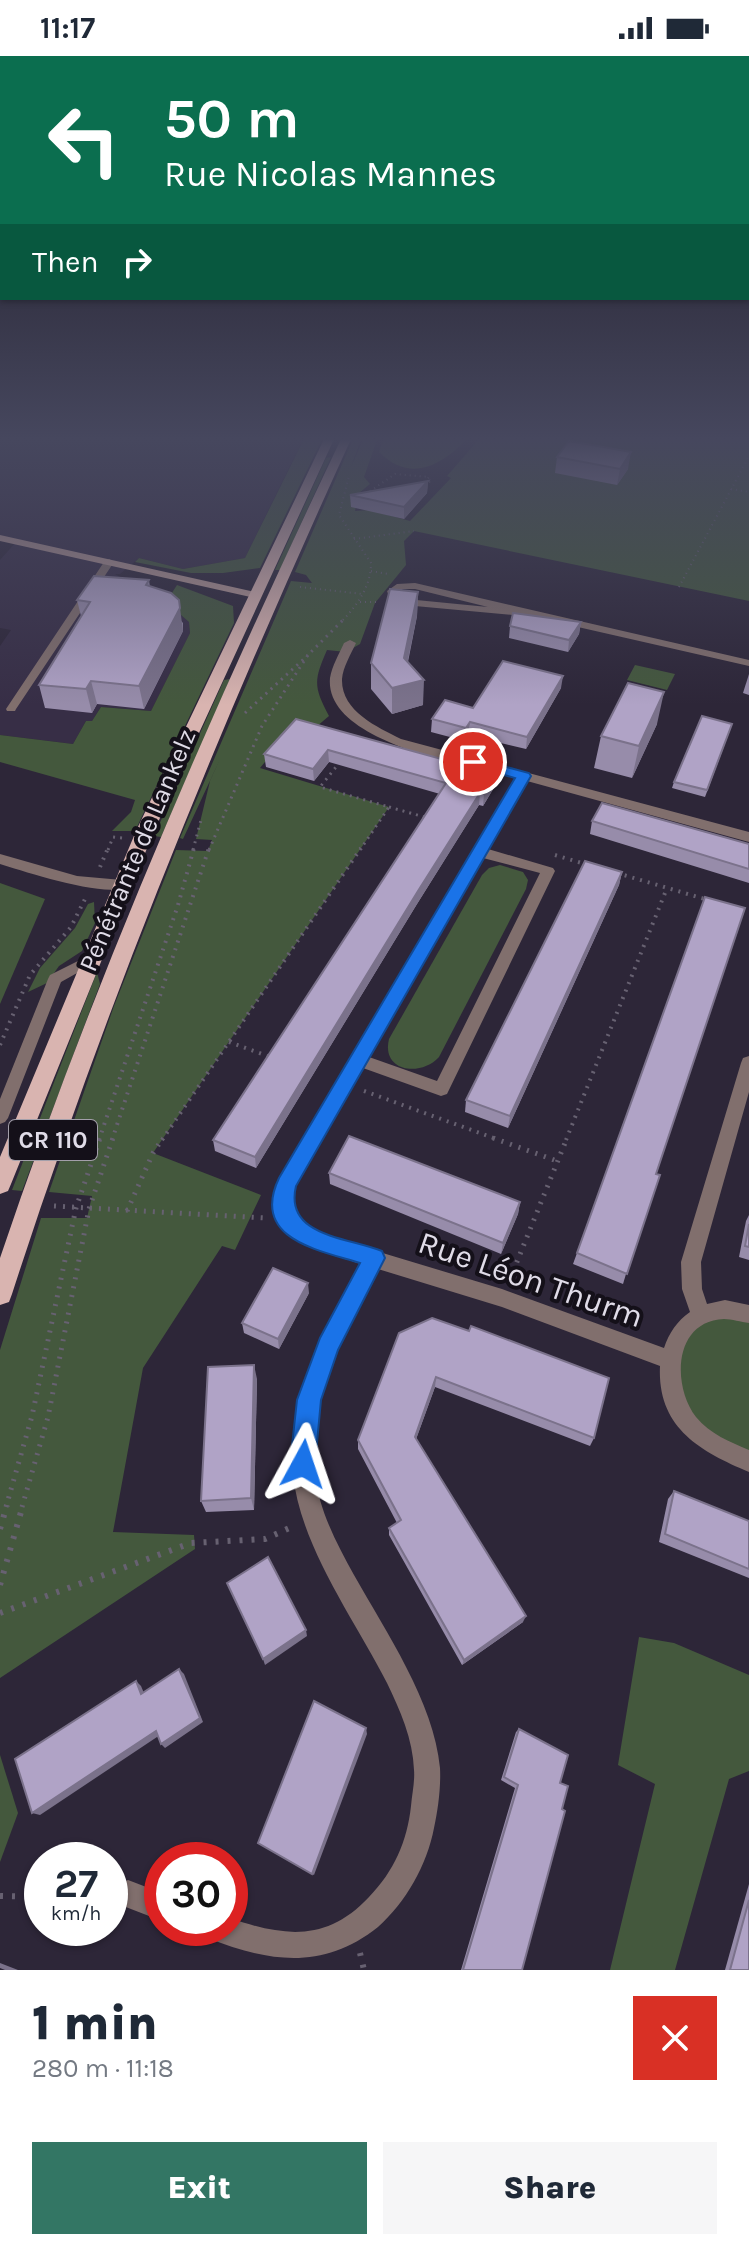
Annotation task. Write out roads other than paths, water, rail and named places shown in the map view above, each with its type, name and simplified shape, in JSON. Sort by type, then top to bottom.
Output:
[{"type":"main road","name":"Pénétrante de Lankelz","points":[[0,1294],[29,1204],[110,987],[136,886],[293,526]]},
{"type":"main road","name":"Pénétrante de Lankelz","points":[[0,1184],[90,960],[136,886],[239,680],[265,595],[301,526]]},
{"type":"main road","points":[[0,538],[106,558],[265,595]]},
{"type":"street","points":[[534,614],[404,602],[394,597],[392,591],[401,586],[415,586],[749,663]]},
{"type":"street","points":[[350,643],[336,678],[338,691],[351,713],[370,728],[397,742],[749,837]]},
{"type":"street","points":[[480,852],[548,871],[441,1089],[359,1060],[523,776]]},
{"type":"street","points":[[0,859],[50,875],[136,886]]},
{"type":"street","name":"Rue Léon Thurm","points":[[359,1060],[287,1184],[282,1200],[285,1215],[301,1234],[502,1298],[668,1359]]},
{"type":"street","points":[[701,1316],[692,1289],[691,1262],[749,1063]]},
{"type":"street","points":[[248,1939],[261,1944],[308,1949],[354,1932],[397,1889],[423,1830],[427,1767],[412,1709],[313,1518],[303,1464],[309,1400],[328,1346],[374,1258]]},
{"type":"street","points":[[749,1314],[721,1311],[701,1316],[679,1333],[668,1359],[670,1390],[686,1422],[715,1447],[749,1461]]},
{"type":"street","points":[[128,1894],[144,1900]]},
{"type":"lane","points":[[11,709],[106,558]]},
{"type":"lane","points":[[0,1118],[55,979],[90,960]]}]
